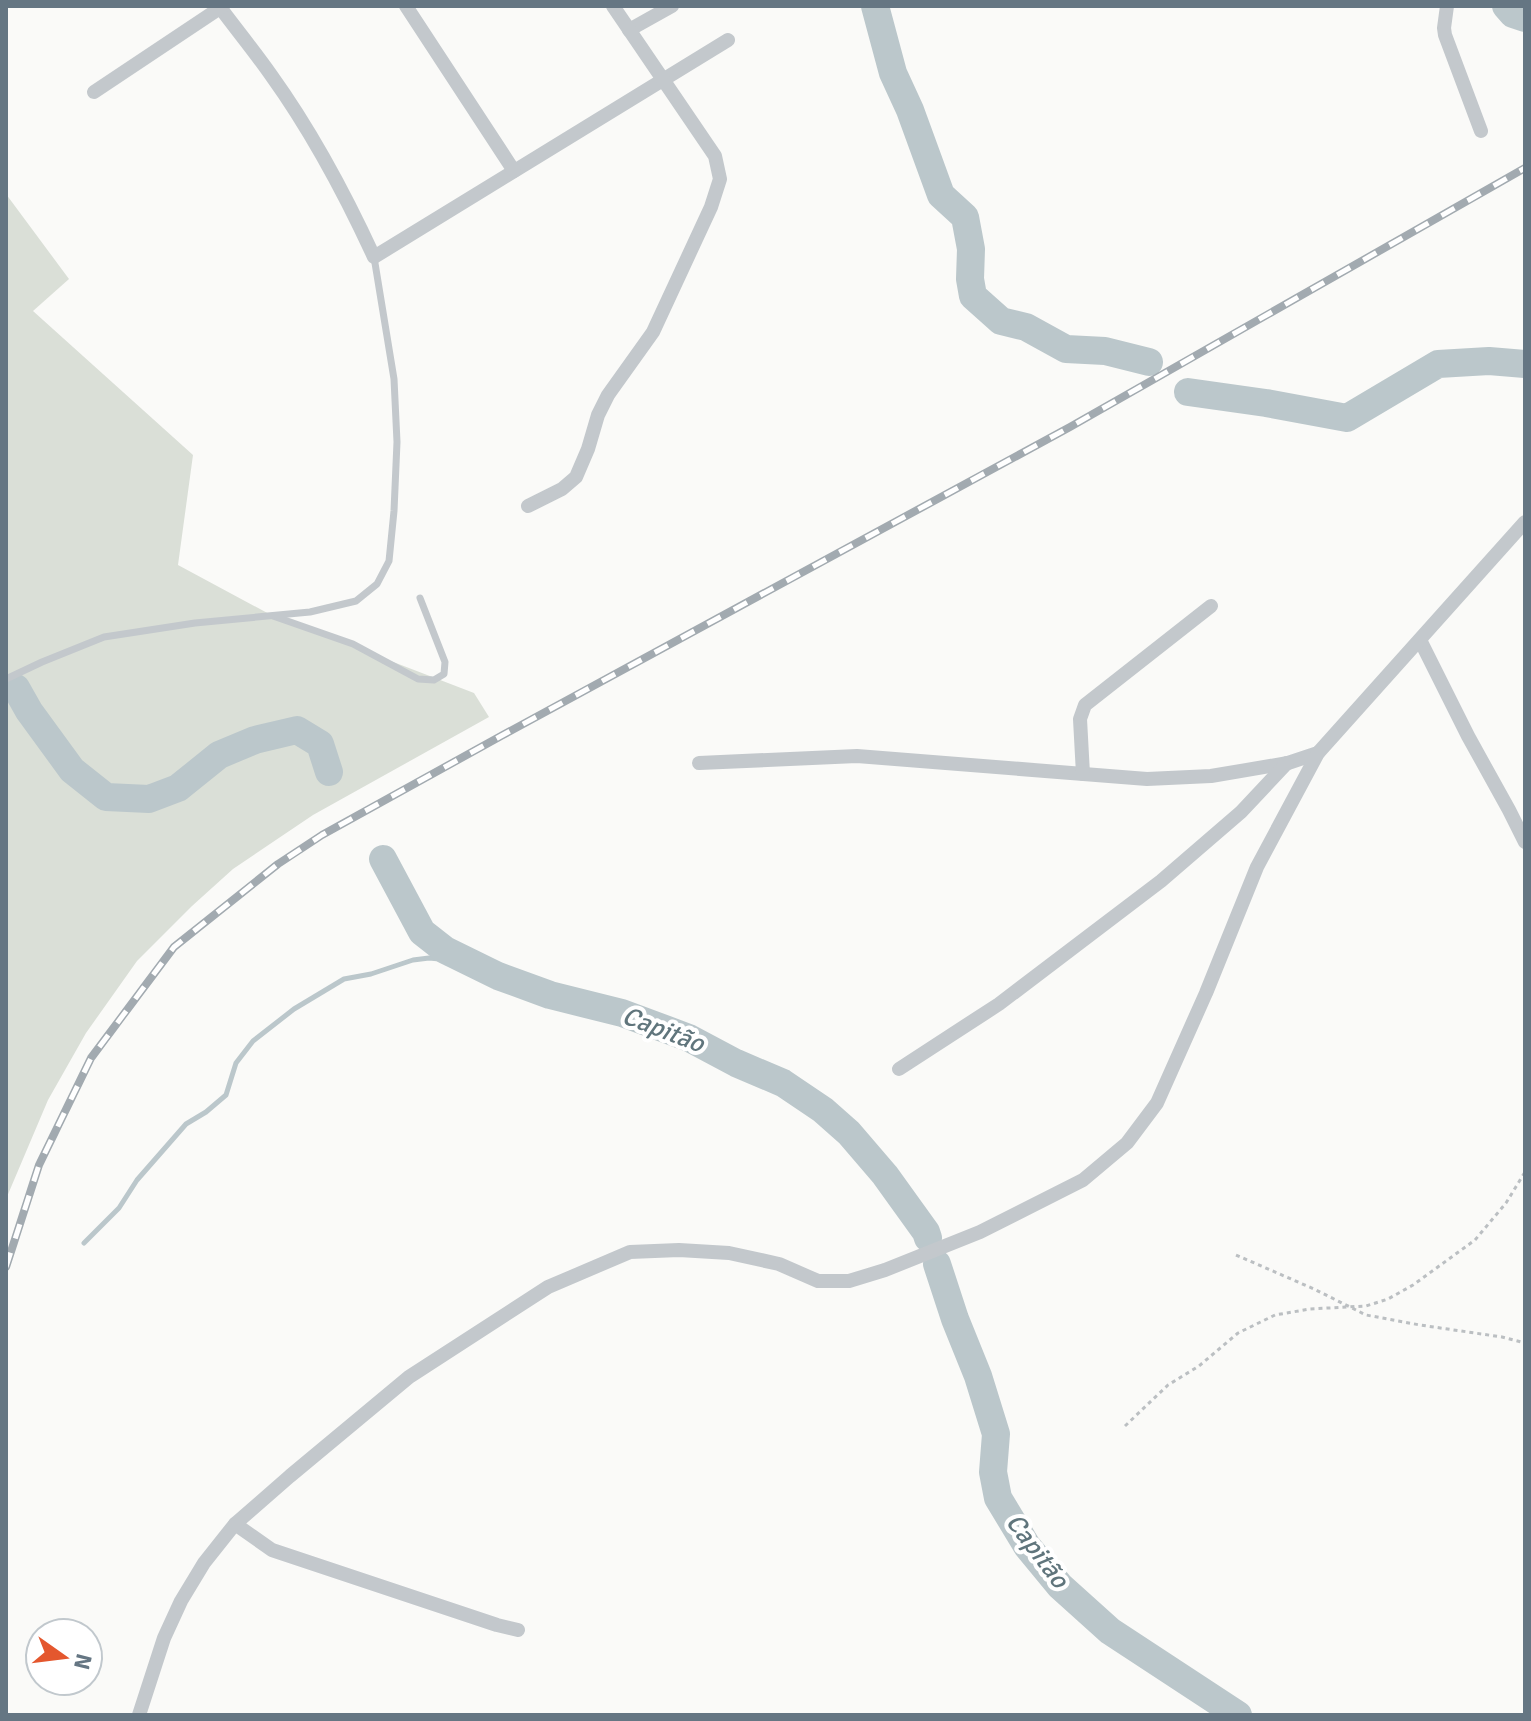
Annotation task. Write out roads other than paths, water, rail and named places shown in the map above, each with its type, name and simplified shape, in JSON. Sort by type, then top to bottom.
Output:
[{"type":"street","points":[[406,6],[514,171]]},
{"type":"street","points":[[528,506],[562,489],[576,477],[598,415],[608,395],[653,332],[711,207],[720,179],[715,156],[613,6]]},
{"type":"street","points":[[629,30],[672,6]]},
{"type":"street","points":[[1447,6],[1445,35],[1481,131]]},
{"type":"street","points":[[94,92],[221,7],[273,77],[300,120],[342,190],[374,257],[728,40]]},
{"type":"street","points":[[139,1715],[164,1638],[181,1601],[204,1563],[235,1524],[409,1377],[548,1287],[630,1252],[679,1250],[729,1253],[779,1264],[818,1281],[849,1281],[980,1232],[1083,1180],[1127,1143],[1157,1103],[1257,867],[1318,753],[1525,522]]},
{"type":"street","points":[[1083,774],[1080,719],[1085,705],[1211,606]]},
{"type":"street","points":[[1420,640],[1525,842]]},
{"type":"street","points":[[699,763],[857,756],[1147,779],[1211,776],[1288,763],[1318,753]]},
{"type":"street","points":[[899,1069],[999,1004],[1161,881],[1241,812],[1288,763]]},
{"type":"street","points":[[1509,810],[1525,812]]},
{"type":"street","points":[[235,1524],[272,1550],[518,1630]]},
{"type":"lane","points":[[6,679],[104,637],[195,623],[310,612],[356,601],[377,584],[389,561],[397,442],[394,379],[374,257]]},
{"type":"lane","points":[[271,615],[353,644],[418,679],[434,680],[444,674],[445,662],[420,598]]},
{"type":"waterway","points":[[875,6],[893,73],[941,195],[965,217],[971,249],[973,296],[1001,321],[1026,327],[1066,349],[1105,351],[1149,362]]},
{"type":"waterway","points":[[1506,6],[1513,14],[1525,18]]},
{"type":"waterway","points":[[1188,392],[1347,418],[1438,364],[1489,361],[1525,364]]},
{"type":"waterway","name":"Capitão","points":[[16,688],[72,770],[106,797],[149,799],[178,788],[219,755],[255,740],[297,730],[320,744],[329,772]]},
{"type":"waterway","name":"Capitão","points":[[383,859],[422,932],[445,950],[498,976],[550,995],[622,1013],[689,1038],[783,1083],[823,1110],[849,1133],[885,1175],[928,1238]]},
{"type":"waterway","points":[[84,1243],[119,1208],[137,1180],[186,1124],[226,1095],[236,1063],[253,1041],[294,1009],[344,979],[413,960],[429,958],[471,962]]},
{"type":"waterway","name":"Capitão","points":[[937,1264],[996,1434],[993,1472],[998,1498],[1027,1546],[1060,1586],[1110,1631],[1238,1715]]},
{"type":"railway","points":[[6,1267],[39,1165],[91,1058],[174,947],[278,864],[322,835],[501,736],[1070,427],[1525,168]]}]
